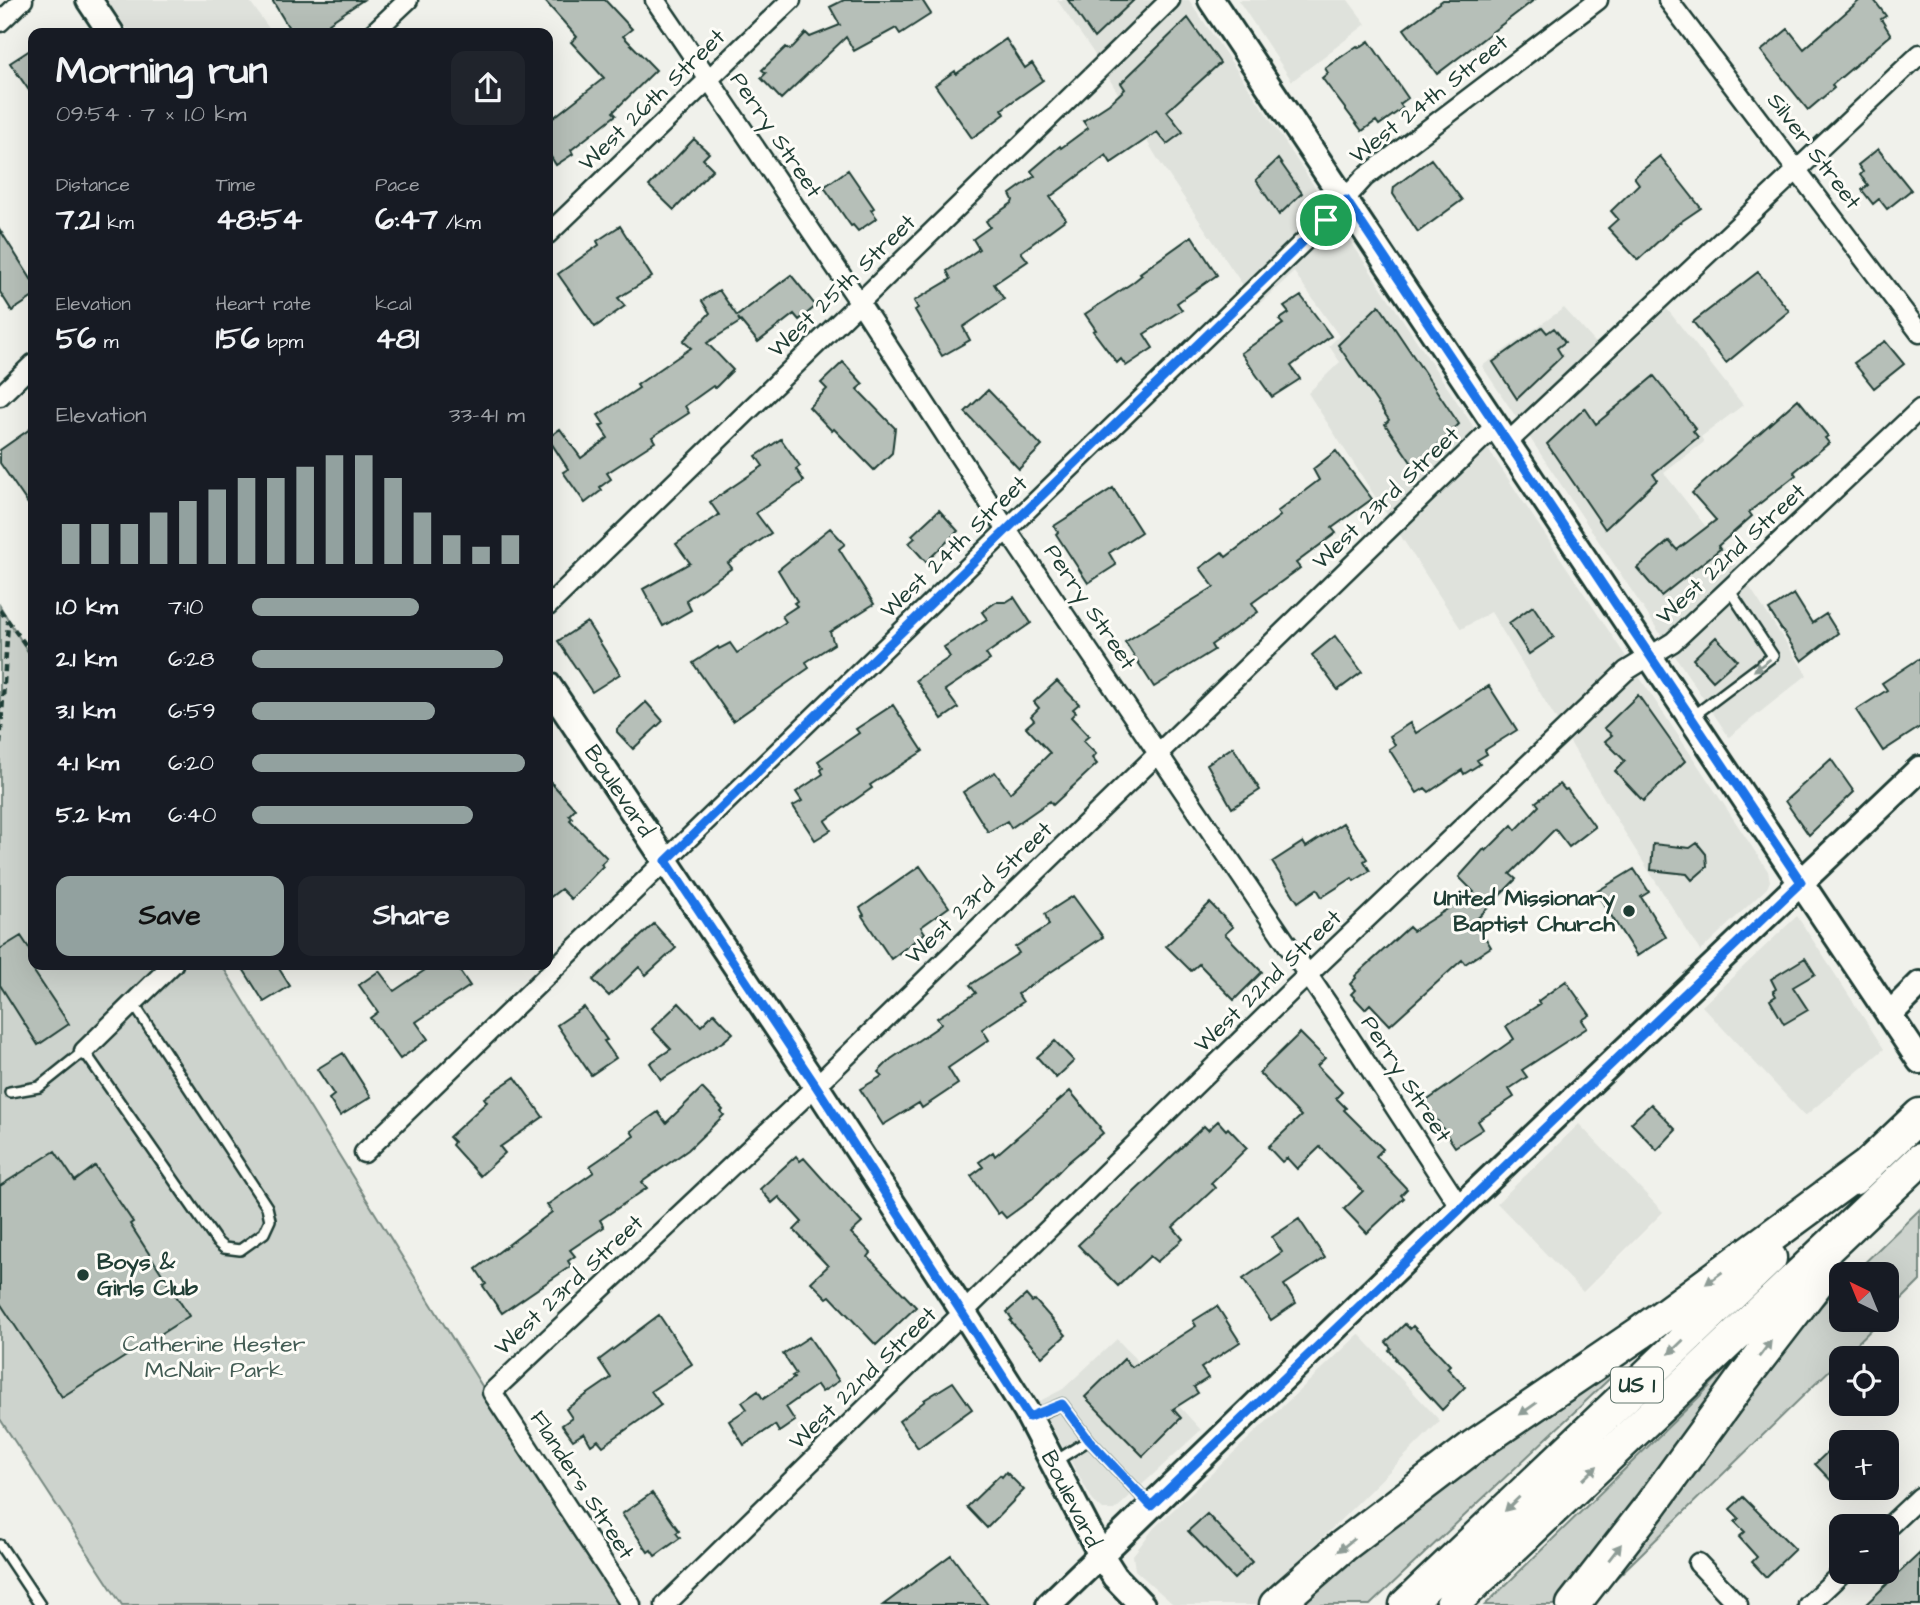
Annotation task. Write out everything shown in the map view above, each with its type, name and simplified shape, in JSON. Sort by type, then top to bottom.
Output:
[{"type":"highway","name":"US 1","points":[[1406,1605],[1920,1115]]},
{"type":"highway","name":"US 1","points":[[1452,1605],[1920,1160]]},
{"type":"highway","points":[[1276,1605],[1343,1546],[1474,1446],[1640,1333],[1868,1165]]},
{"type":"highway","points":[[1573,1605],[1889,1189]]},
{"type":"street","points":[[0,22],[23,0]]},
{"type":"street","points":[[89,0],[108,28]]},
{"type":"street","points":[[378,28],[408,0]]},
{"type":"street","name":"Perry Street","points":[[655,0],[860,303],[1007,530],[1159,752],[1460,1207]]},
{"type":"street","name":"West 26th Street","points":[[553,229],[791,0]]},
{"type":"street","name":"West 25th Street","points":[[553,601],[1170,0]]},
{"type":"street","points":[[1211,0],[1920,1061]]},
{"type":"street","name":"West 24th Street","points":[[364,1153],[1346,200],[1365,177],[1598,0]]},
{"type":"street","name":"Silver Street","points":[[1668,0],[1920,333]]},
{"type":"street","name":"West 23rd Street","points":[[492,1392],[816,1086],[1159,752],[1501,434],[1797,169],[1920,54]]},
{"type":"street","points":[[0,396],[28,369]]},
{"type":"street","name":"West 22nd Street","points":[[665,1605],[1308,976],[1626,671],[1673,642],[1920,409]]},
{"type":"street","name":"Boulevard","points":[[553,692],[964,1313],[1029,1417],[1101,1555],[1115,1577],[1142,1605]]},
{"type":"street","points":[[1049,1605],[1460,1207],[1920,769]]},
{"type":"street","points":[[84,1051],[167,970]]},
{"type":"street","points":[[1889,1014],[1920,984]]},
{"type":"street","name":"Flanders Street","points":[[492,1392],[631,1605]]},
{"type":"street","points":[[1899,1517],[1920,1497]]},
{"type":"street","points":[[1698,1563],[1738,1605]]},
{"type":"street","points":[[1808,1605],[1830,1584]]},
{"type":"lane","points":[[1691,718],[1773,656],[1730,591]]},
{"type":"lane","points":[[10,1092],[39,1087],[84,1051],[217,1242],[224,1248],[240,1250],[264,1233],[270,1213],[133,1003]]},
{"type":"lane","points":[[1029,1417],[1062,1404],[1089,1440],[1151,1506]]},
{"type":"lane","points":[[1053,1463],[1089,1440]]},
{"type":"lane","points":[[0,1545],[40,1605]]},
{"type":"path","points":[[0,610],[28,649]]},
{"type":"path","points":[[0,744],[8,623]]},
{"type":"shaded area","points":[[107,0],[249,0],[269,28],[127,28]]},
{"type":"shaded area","points":[[1057,0],[1189,0],[1253,94],[1768,871],[1770,881],[1767,888],[1700,951],[1491,612],[1461,629],[1308,393],[1340,362],[1329,346],[1339,336],[1294,272],[1257,306],[1159,161],[1093,52]]},
{"type":"shaded area","points":[[1238,0],[1348,0],[1366,24],[1292,81]]},
{"type":"shaded area","points":[[1564,308],[1612,361],[1667,309],[1743,405],[1701,437],[1704,442],[1664,473],[1734,563],[1807,675],[1729,737],[1482,366]]},
{"type":"shaded area","points":[[1797,916],[1884,1049],[1805,1116],[1702,1006]]},
{"type":"shaded area","points":[[1579,1124],[1663,1212],[1583,1292],[1497,1203]]},
{"type":"shaded area","points":[[1359,1334],[1440,1421],[1255,1605],[1174,1605],[1135,1570],[1133,1555],[1154,1528]]},
{"type":"shaded area","points":[[1117,1339],[1201,1430],[1115,1510],[1103,1510],[1093,1501],[1038,1402],[1063,1389]]},
{"type":"green space","name":"Catherine Hester McNair Park","points":[[0,606],[28,652],[28,970],[225,970],[482,1386],[624,1605],[122,1605],[0,1419]]},
{"type":"green space","points":[[1920,1209],[1920,1281],[1899,1302],[1899,1262],[1865,1262]]},
{"type":"green space","points":[[1829,1298],[1829,1332],[1869,1332],[1854,1346],[1829,1346],[1829,1371],[1601,1593],[1777,1352]]},
{"type":"green space","points":[[1775,1318],[1581,1577],[1557,1605],[1485,1605],[1700,1396]]},
{"type":"green space","points":[[1660,1331],[1370,1605],[1298,1605],[1355,1552]]},
{"type":"building","points":[[272,0],[363,0],[329,23],[332,28],[289,28]]},
{"type":"building","points":[[544,0],[605,0],[632,29],[623,36],[656,70],[613,112],[616,115],[571,150],[573,154],[556,165],[553,160],[553,118],[604,78],[571,42],[577,37]]},
{"type":"building","points":[[844,0],[922,0],[931,14],[900,34],[896,28],[854,51],[846,37],[781,99],[761,78],[766,73],[762,70],[786,47],[790,50],[806,33],[810,37],[840,25],[830,7]]},
{"type":"building","points":[[1068,0],[1134,0],[1094,38]]},
{"type":"building","points":[[1443,0],[1534,0],[1437,74],[1404,29]]},
{"type":"building","points":[[1860,0],[1874,0],[1886,16],[1881,19],[1891,35],[1832,85],[1834,88],[1808,110],[1761,51],[1788,29],[1804,49]]},
{"type":"building","points":[[1188,18],[1220,63],[1167,111],[1183,132],[1167,144],[1157,132],[1111,163],[1106,155],[1050,197],[1066,219],[1021,252],[1028,261],[994,284],[1004,299],[963,327],[970,340],[942,356],[915,310],[918,308],[914,301],[951,279],[947,271],[979,249],[973,239],[990,227],[986,221],[1012,203],[1010,194],[1035,176],[1031,171],[1060,146],[1061,148],[1088,128],[1083,121],[1109,104],[1125,89],[1121,83]]},
{"type":"building","points":[[1006,39],[1025,68],[1032,63],[1043,80],[1002,109],[1005,114],[972,138],[935,85],[955,71],[956,74]]},
{"type":"building","points":[[1369,41],[1408,98],[1400,104],[1403,108],[1379,125],[1376,121],[1362,131],[1322,78],[1328,73],[1325,68]]},
{"type":"building","points":[[28,51],[28,89],[10,63]]},
{"type":"building","points":[[694,139],[709,153],[703,159],[713,169],[674,210],[649,186]]},
{"type":"building","points":[[1878,149],[1911,190],[1887,209],[1879,199],[1873,204],[1862,190],[1868,185],[1860,175],[1863,172],[1858,165]]},
{"type":"building","points":[[1660,156],[1701,208],[1676,225],[1638,260],[1608,228],[1618,219],[1611,211],[1639,184],[1634,177]]},
{"type":"building","points":[[1278,159],[1302,193],[1279,215],[1256,180]]},
{"type":"building","points":[[1431,159],[1462,200],[1418,232],[1393,194],[1394,187]]},
{"type":"building","points":[[848,170],[874,208],[871,210],[877,218],[858,231],[851,226],[824,187]]},
{"type":"building","points":[[620,226],[652,277],[618,298],[625,306],[595,327],[558,274],[599,245],[597,241]]},
{"type":"building","points":[[0,230],[28,274],[28,300],[12,311],[0,292]]},
{"type":"building","points":[[1192,236],[1217,275],[1177,303],[1182,310],[1144,334],[1153,348],[1126,366],[1121,359],[1117,363],[1093,331],[1096,330],[1085,314],[1132,283],[1142,275],[1140,273]]},
{"type":"building","points":[[1758,272],[1789,311],[1726,363],[1693,322]]},
{"type":"building","points":[[791,275],[816,306],[799,320],[794,314],[758,342],[738,318],[740,322],[707,343],[733,370],[715,388],[713,386],[685,406],[689,413],[652,437],[655,442],[607,473],[611,479],[585,503],[563,472],[568,469],[553,446],[553,434],[560,429],[581,458],[608,438],[600,426],[604,424],[598,415],[691,348],[683,341],[710,313],[702,301],[719,290],[737,316]]},
{"type":"building","points":[[1301,296],[1331,336],[1291,366],[1300,379],[1272,397],[1241,353],[1283,324],[1279,320],[1289,313],[1284,307]]},
{"type":"building","points":[[1379,305],[1459,424],[1415,468],[1385,424],[1389,420],[1338,345]]},
{"type":"building","points":[[1542,327],[1547,333],[1554,328],[1565,342],[1557,348],[1562,356],[1517,399],[1493,362]]},
{"type":"building","points":[[1885,341],[1904,364],[1874,388],[1854,363]]},
{"type":"building","points":[[843,362],[863,384],[857,389],[895,428],[892,453],[874,470],[809,407],[827,389],[821,383]]},
{"type":"building","points":[[1654,376],[1696,429],[1693,431],[1698,437],[1653,474],[1657,480],[1605,529],[1547,444],[1585,408],[1596,424]]},
{"type":"building","points":[[988,390],[1042,446],[1019,469],[965,412]]},
{"type":"building","points":[[1798,399],[1828,436],[1825,438],[1829,443],[1794,472],[1796,475],[1749,512],[1752,516],[1718,546],[1720,549],[1661,596],[1637,568],[1669,541],[1677,550],[1716,520],[1692,493]]},
{"type":"building","points":[[28,430],[28,504],[0,463],[0,450]]},
{"type":"building","points":[[781,439],[800,466],[796,469],[804,481],[756,513],[771,533],[728,563],[732,568],[686,600],[691,610],[663,626],[643,589],[690,563],[676,544],[719,515],[710,502],[763,466],[756,456]]},
{"type":"building","points":[[1336,451],[1372,499],[1332,528],[1336,533],[1296,563],[1300,568],[1252,603],[1258,612],[1211,645],[1214,650],[1154,687],[1125,642],[1214,587],[1200,568],[1222,552],[1226,557],[1280,516],[1277,512],[1319,480],[1313,469]]},
{"type":"building","points":[[1113,488],[1141,532],[1109,553],[1116,565],[1088,583],[1056,534],[1058,532],[1054,526]]},
{"type":"building","points":[[939,510],[958,531],[926,562],[909,543],[915,538],[912,535]]},
{"type":"building","points":[[830,528],[845,544],[839,549],[874,604],[830,632],[834,644],[806,662],[809,668],[733,721],[693,663],[718,647],[719,649],[730,643],[737,653],[786,622],[782,616],[797,606],[794,603],[797,601],[778,570]]},
{"type":"building","points":[[1794,594],[1812,623],[1826,614],[1838,633],[1802,661],[1769,610]]},
{"type":"building","points":[[1014,597],[1031,623],[986,654],[990,660],[945,690],[958,708],[942,719],[916,680],[950,657],[944,647],[987,619],[982,612],[996,602],[1006,602]]},
{"type":"building","points":[[1533,606],[1554,637],[1529,654],[1509,623]]},
{"type":"building","points":[[587,622],[620,674],[592,692],[558,641]]},
{"type":"building","points":[[1335,636],[1362,672],[1338,690],[1312,655]]},
{"type":"building","points":[[1716,637],[1737,660],[1713,681],[1693,659]]},
{"type":"building","points":[[1920,658],[1920,727],[1883,751],[1856,710],[1887,690],[1882,683]]},
{"type":"building","points":[[1057,681],[1079,704],[1073,709],[1076,712],[1071,717],[1089,736],[1083,741],[1096,754],[1092,758],[1097,764],[1053,805],[1050,801],[1011,828],[1007,821],[988,832],[963,792],[995,772],[1010,793],[1050,753],[1026,727],[1034,720],[1031,716],[1039,708],[1034,702]]},
{"type":"building","points":[[1489,686],[1517,730],[1485,750],[1487,754],[1477,760],[1480,764],[1464,774],[1462,770],[1429,792],[1425,788],[1417,793],[1389,749],[1395,745],[1390,736],[1410,723],[1416,733]]},
{"type":"building","points":[[1638,695],[1685,761],[1643,801],[1615,771],[1625,761],[1605,741],[1612,735],[1604,728]]},
{"type":"building","points":[[646,702],[663,721],[633,749],[617,729]]},
{"type":"building","points":[[893,705],[923,751],[870,785],[872,788],[825,821],[831,830],[815,840],[793,806],[802,801],[796,792],[823,774],[823,768],[818,761],[859,733],[856,729]]},
{"type":"building","points":[[1233,747],[1260,790],[1232,808],[1207,764]]},
{"type":"building","points":[[1831,759],[1854,792],[1809,835],[1785,801]]},
{"type":"building","points":[[1560,784],[1567,789],[1595,827],[1569,847],[1555,829],[1510,874],[1516,879],[1475,921],[1491,947],[1465,964],[1462,960],[1390,1025],[1370,1004],[1365,1009],[1351,994],[1355,990],[1350,984],[1355,976],[1409,927],[1413,931],[1474,892],[1459,877],[1484,849],[1486,851],[1512,825],[1516,830],[1539,806],[1536,802]]},
{"type":"building","points":[[553,785],[575,809],[569,815],[572,818],[570,820],[607,858],[601,864],[603,866],[571,899],[561,889],[553,895]]},
{"type":"building","points":[[1343,823],[1367,859],[1364,861],[1370,871],[1354,881],[1352,878],[1322,897],[1317,889],[1298,902],[1272,862],[1303,842],[1306,847]]},
{"type":"building","points":[[1697,843],[1706,854],[1707,867],[1692,880],[1687,874],[1651,870],[1653,844],[1690,848]]},
{"type":"building","points":[[920,866],[949,907],[921,927],[925,933],[891,959],[862,916],[864,915],[860,908]]},
{"type":"building","name":"United Missionary Baptist Church","points":[[1634,869],[1649,892],[1641,897],[1666,937],[1637,956],[1596,892]]},
{"type":"building","points":[[1073,896],[1103,937],[1018,994],[1023,1002],[982,1029],[989,1040],[948,1068],[958,1084],[922,1108],[919,1103],[883,1125],[860,1089],[882,1076],[878,1072],[891,1059],[938,1027],[941,1023],[937,1018],[976,993],[970,985],[1019,953],[1015,947],[1049,925],[1045,914]]},
{"type":"building","points":[[1210,903],[1233,927],[1225,934],[1262,972],[1234,1000],[1199,964],[1191,971],[1166,946]]},
{"type":"building","points":[[654,924],[676,948],[646,975],[639,967],[609,996],[593,980]]},
{"type":"building","points":[[21,936],[28,946],[28,970],[33,970],[69,1024],[38,1045],[0,985],[0,949]]},
{"type":"building","points":[[1805,958],[1815,974],[1793,987],[1808,1010],[1784,1024],[1770,1000],[1776,996],[1771,979]]},
{"type":"building","points":[[244,970],[280,970],[290,986],[264,1002]]},
{"type":"building","points":[[425,970],[459,970],[470,986],[416,1022],[428,1039],[400,1059],[370,1018],[378,1012],[359,985],[379,971],[394,991]]},
{"type":"building","points":[[1566,981],[1590,1015],[1582,1020],[1587,1028],[1522,1070],[1527,1077],[1509,1089],[1514,1097],[1478,1121],[1483,1129],[1455,1147],[1425,1102],[1514,1039],[1506,1026],[1540,1004],[1538,1001]]},
{"type":"building","points":[[679,1003],[701,1026],[714,1013],[733,1033],[661,1080],[650,1063],[671,1049],[652,1029]]},
{"type":"building","points":[[584,1007],[616,1058],[591,1075],[557,1025]]},
{"type":"building","points":[[1300,1033],[1325,1058],[1317,1066],[1342,1092],[1336,1098],[1346,1108],[1344,1110],[1383,1149],[1376,1156],[1407,1189],[1401,1195],[1404,1198],[1367,1233],[1344,1209],[1363,1191],[1320,1147],[1297,1169],[1287,1158],[1282,1162],[1268,1147],[1301,1116],[1259,1073]]},
{"type":"building","points":[[1055,1041],[1074,1061],[1056,1078],[1037,1057]]},
{"type":"building","points":[[343,1053],[371,1097],[340,1116],[329,1099],[334,1095],[317,1069]]},
{"type":"building","points":[[515,1077],[543,1117],[500,1147],[505,1153],[480,1176],[452,1145],[454,1142],[449,1137],[487,1102],[484,1098]]},
{"type":"building","points":[[702,1088],[723,1110],[721,1112],[724,1115],[688,1150],[642,1182],[647,1188],[600,1220],[604,1227],[570,1250],[575,1256],[568,1261],[571,1266],[502,1313],[483,1286],[486,1284],[476,1269],[552,1212],[547,1205],[594,1172],[590,1166],[634,1136],[631,1131],[658,1112],[666,1123]]},
{"type":"building","points":[[1070,1091],[1103,1133],[1066,1164],[1032,1199],[1006,1218],[1001,1212],[998,1214],[971,1176],[983,1167],[979,1162],[993,1152],[995,1156]]},
{"type":"building","points":[[1651,1104],[1676,1130],[1657,1150],[1631,1123]]},
{"type":"building","points":[[1218,1121],[1247,1148],[1211,1183],[1215,1188],[1173,1227],[1183,1239],[1157,1262],[1150,1256],[1118,1286],[1078,1245],[1204,1126],[1208,1130]]},
{"type":"building","name":"Boys & Girls Club","points":[[55,1151],[75,1181],[95,1166],[133,1222],[130,1224],[189,1316],[62,1397],[0,1303],[0,1186]]},
{"type":"building","points":[[796,1156],[800,1161],[804,1158],[862,1223],[851,1233],[871,1253],[868,1257],[916,1307],[876,1345],[830,1296],[827,1298],[811,1282],[828,1266],[794,1230],[802,1222],[779,1197],[772,1203],[760,1189]]},
{"type":"building","points":[[1299,1219],[1325,1258],[1284,1285],[1296,1303],[1271,1320],[1243,1279],[1282,1252],[1272,1237]]},
{"type":"building","points":[[1026,1295],[1032,1302],[1035,1300],[1066,1335],[1042,1357],[1010,1321],[1012,1319],[1007,1312]]},
{"type":"building","points":[[1217,1306],[1240,1342],[1201,1368],[1208,1378],[1194,1387],[1198,1393],[1173,1409],[1181,1418],[1143,1456],[1085,1397],[1124,1359],[1132,1367],[1196,1326],[1193,1321]]},
{"type":"building","points":[[659,1315],[692,1364],[651,1391],[661,1405],[603,1446],[598,1440],[591,1445],[584,1433],[573,1440],[562,1425],[572,1418],[566,1409],[611,1378],[599,1360]]},
{"type":"building","points":[[1405,1324],[1410,1329],[1413,1326],[1450,1365],[1447,1368],[1465,1387],[1442,1410],[1389,1350],[1391,1348],[1386,1342]]},
{"type":"building","points":[[809,1337],[839,1381],[822,1392],[817,1385],[786,1407],[795,1421],[779,1432],[775,1425],[744,1445],[729,1421],[747,1409],[742,1402],[758,1391],[763,1399],[794,1378],[792,1376],[796,1374],[783,1354]]},
{"type":"building","points":[[953,1382],[972,1409],[918,1448],[899,1421],[924,1400]]},
{"type":"building","points":[[1829,1451],[1829,1479],[1815,1464]]},
{"type":"building","points":[[1006,1472],[1024,1490],[987,1528],[967,1507]]},
{"type":"building","points":[[652,1493],[679,1531],[676,1533],[680,1538],[655,1556],[651,1550],[648,1552],[622,1514]]},
{"type":"building","points":[[1743,1497],[1795,1549],[1766,1577],[1752,1562],[1757,1557],[1739,1537],[1745,1532],[1735,1522],[1739,1518],[1730,1509]]},
{"type":"building","points":[[1207,1514],[1252,1562],[1234,1579],[1188,1531]]},
{"type":"building","points":[[1920,1553],[1920,1605],[1865,1605],[1887,1584],[1899,1584],[1899,1573]]},
{"type":"building","points":[[951,1555],[988,1605],[883,1605]]},
{"type":"place","name":"United Missionary Baptist Church","points":[[1629,911]]},
{"type":"place","name":"Boys & Girls Club","points":[[83,1275]]},
{"type":"route","points":[[1346,200],[1801,882],[1151,1506],[1089,1440],[1062,1404],[1029,1417],[816,1086],[666,861],[1326,220],[1346,200]]}]
